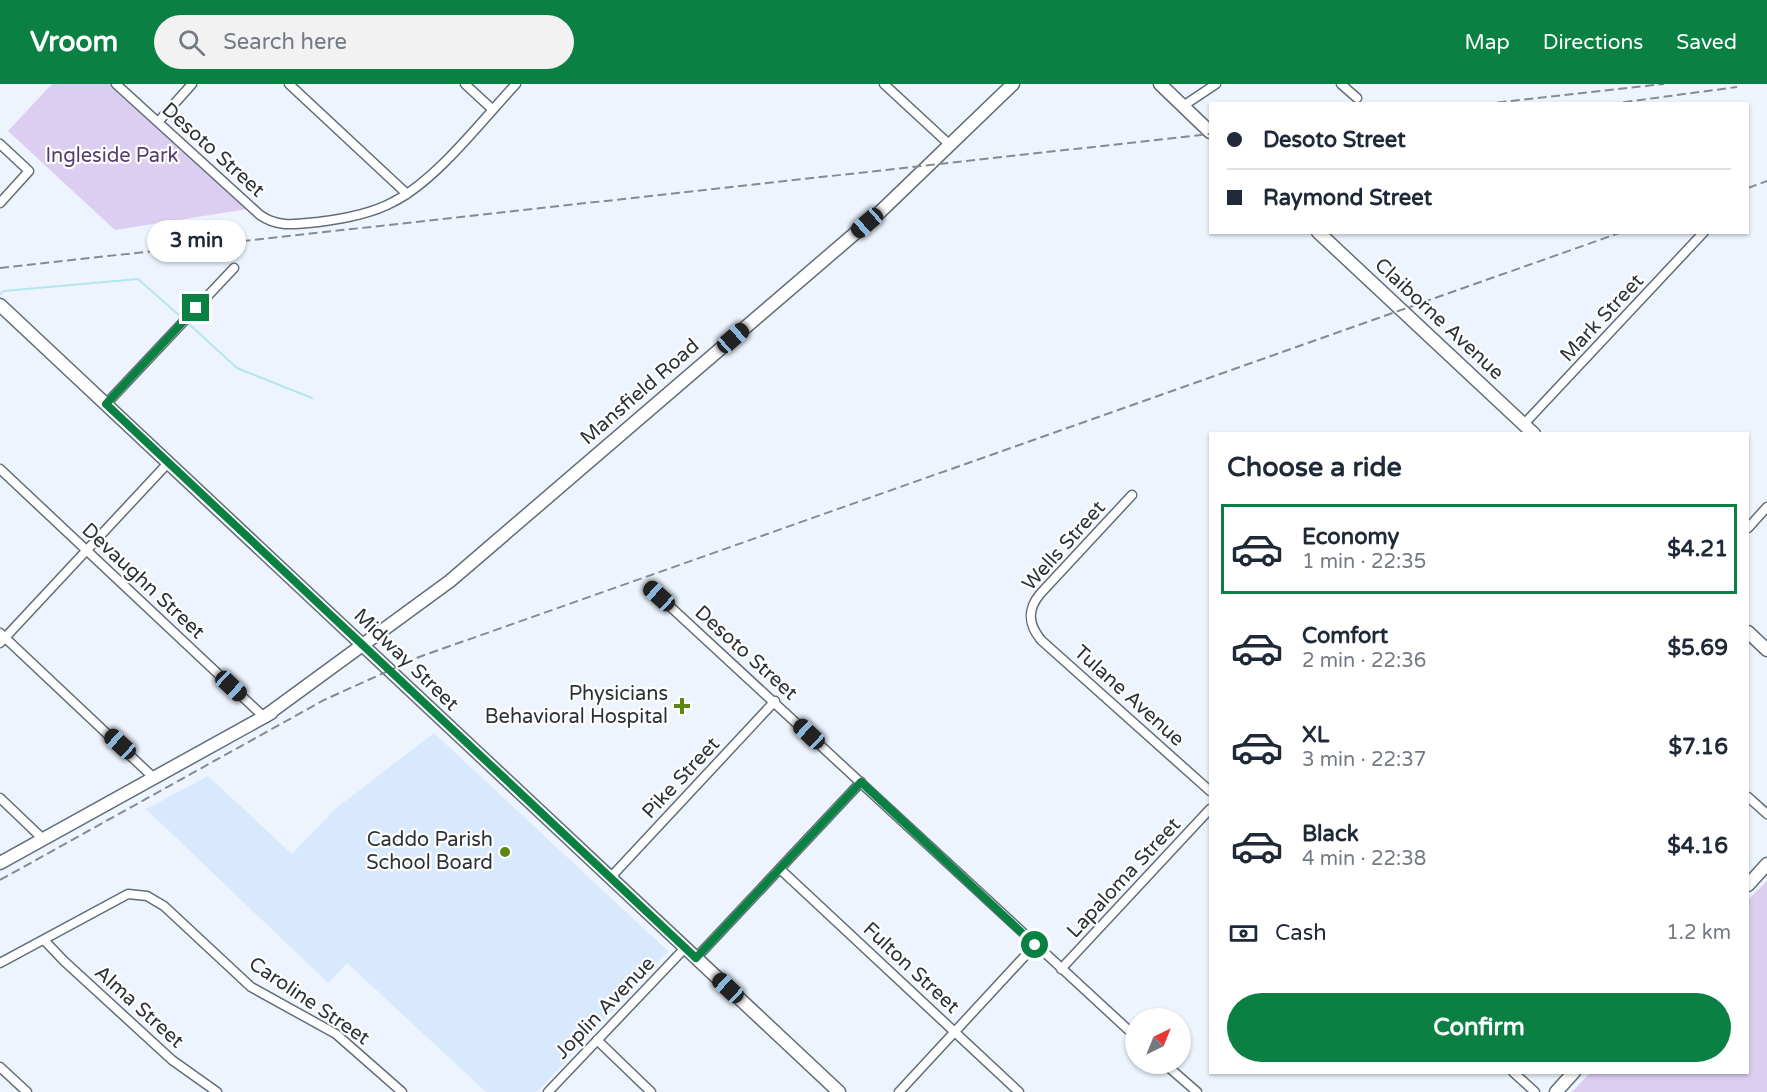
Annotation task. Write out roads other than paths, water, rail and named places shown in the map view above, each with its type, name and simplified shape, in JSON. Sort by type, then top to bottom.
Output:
[{"type":"street","name":"Desoto Street","points":[[116,84],[260,215],[273,223],[295,224],[333,220],[376,210],[407,195],[429,176],[516,84]]},
{"type":"street","points":[[158,122],[192,84]]},
{"type":"street","points":[[289,84],[407,195]]},
{"type":"street","points":[[465,84],[492,109]]},
{"type":"street","points":[[884,84],[950,145]]},
{"type":"street","name":"Mansfield Road","points":[[0,862],[314,690],[450,581],[847,241],[1013,84]]},
{"type":"street","points":[[1160,84],[1209,131]]},
{"type":"street","points":[[1183,106],[1216,84]]},
{"type":"street","points":[[1341,84],[1357,98]]},
{"type":"street","points":[[0,144],[29,171],[0,203]]},
{"type":"street","name":"Claiborne Avenue","points":[[1320,234],[1532,432]]},
{"type":"street","name":"Mark Street","points":[[1524,424],[1702,234]]},
{"type":"street","points":[[106,404],[234,268]]},
{"type":"street","name":"Midway Street","points":[[0,305],[839,1092]]},
{"type":"street","points":[[154,778],[2,638],[168,463]]},
{"type":"street","name":"Devaughn Street","points":[[0,469],[264,717]]},
{"type":"street","name":"Wells Street","points":[[1031,622],[1035,600],[1132,495]]},
{"type":"street","points":[[1749,527],[1767,507]]},
{"type":"street","name":"Desoto Street","points":[[650,588],[775,701],[1125,1027]]},
{"type":"street","name":"Tulane Avenue","points":[[1031,622],[1041,640],[1209,790]]},
{"type":"street","points":[[1749,633],[1767,650]]},
{"type":"street","name":"Pike Street","points":[[610,878],[775,701]]},
{"type":"street","points":[[696,958],[861,782]]},
{"type":"street","points":[[1749,797],[1767,814]]},
{"type":"street","points":[[0,798],[43,839]]},
{"type":"street","name":"Lapaloma Street","points":[[1061,969],[1209,810]]},
{"type":"street","points":[[1749,884],[1767,864]]},
{"type":"street","name":"Fulton Street","points":[[780,869],[1019,1092]]},
{"type":"street","name":"Caroline Street","points":[[44,940],[128,894],[141,894],[156,900],[251,987],[336,1034],[402,1092]]},
{"type":"street","points":[[0,963],[44,940]]},
{"type":"street","name":"Alma Street","points":[[44,940],[172,1060],[217,1092]]},
{"type":"street","points":[[899,1092],[1035,945]]},
{"type":"street","name":"Joplin Avenue","points":[[548,1092],[685,948]]},
{"type":"street","points":[[597,1040],[651,1092]]},
{"type":"street","points":[[0,1067],[27,1092]]},
{"type":"street","points":[[1176,1074],[1197,1092]]},
{"type":"street","points":[[1515,1074],[1535,1092]]},
{"type":"street","points":[[1556,1092],[1572,1074]]},
{"type":"waterway","points":[[0,294],[4,291],[138,279],[180,316]]},
{"type":"waterway","points":[[189,324],[237,368],[312,398]]},
{"type":"railway","points":[[1502,102],[1664,84]]},
{"type":"railway","points":[[1625,102],[1737,87]]},
{"type":"railway","points":[[0,268],[1209,134]]},
{"type":"railway","points":[[1749,188],[1767,181]]},
{"type":"railway","points":[[0,880],[324,700],[419,657],[1616,234]]},
{"type":"place","name":"Physicians Behavioral Hospital","points":[[682,706]]},
{"type":"place","name":"Caddo Parish School Board","points":[[505,852]]},
{"type":"park label","name":"Ingleside Park","points":[[112,156]]}]
